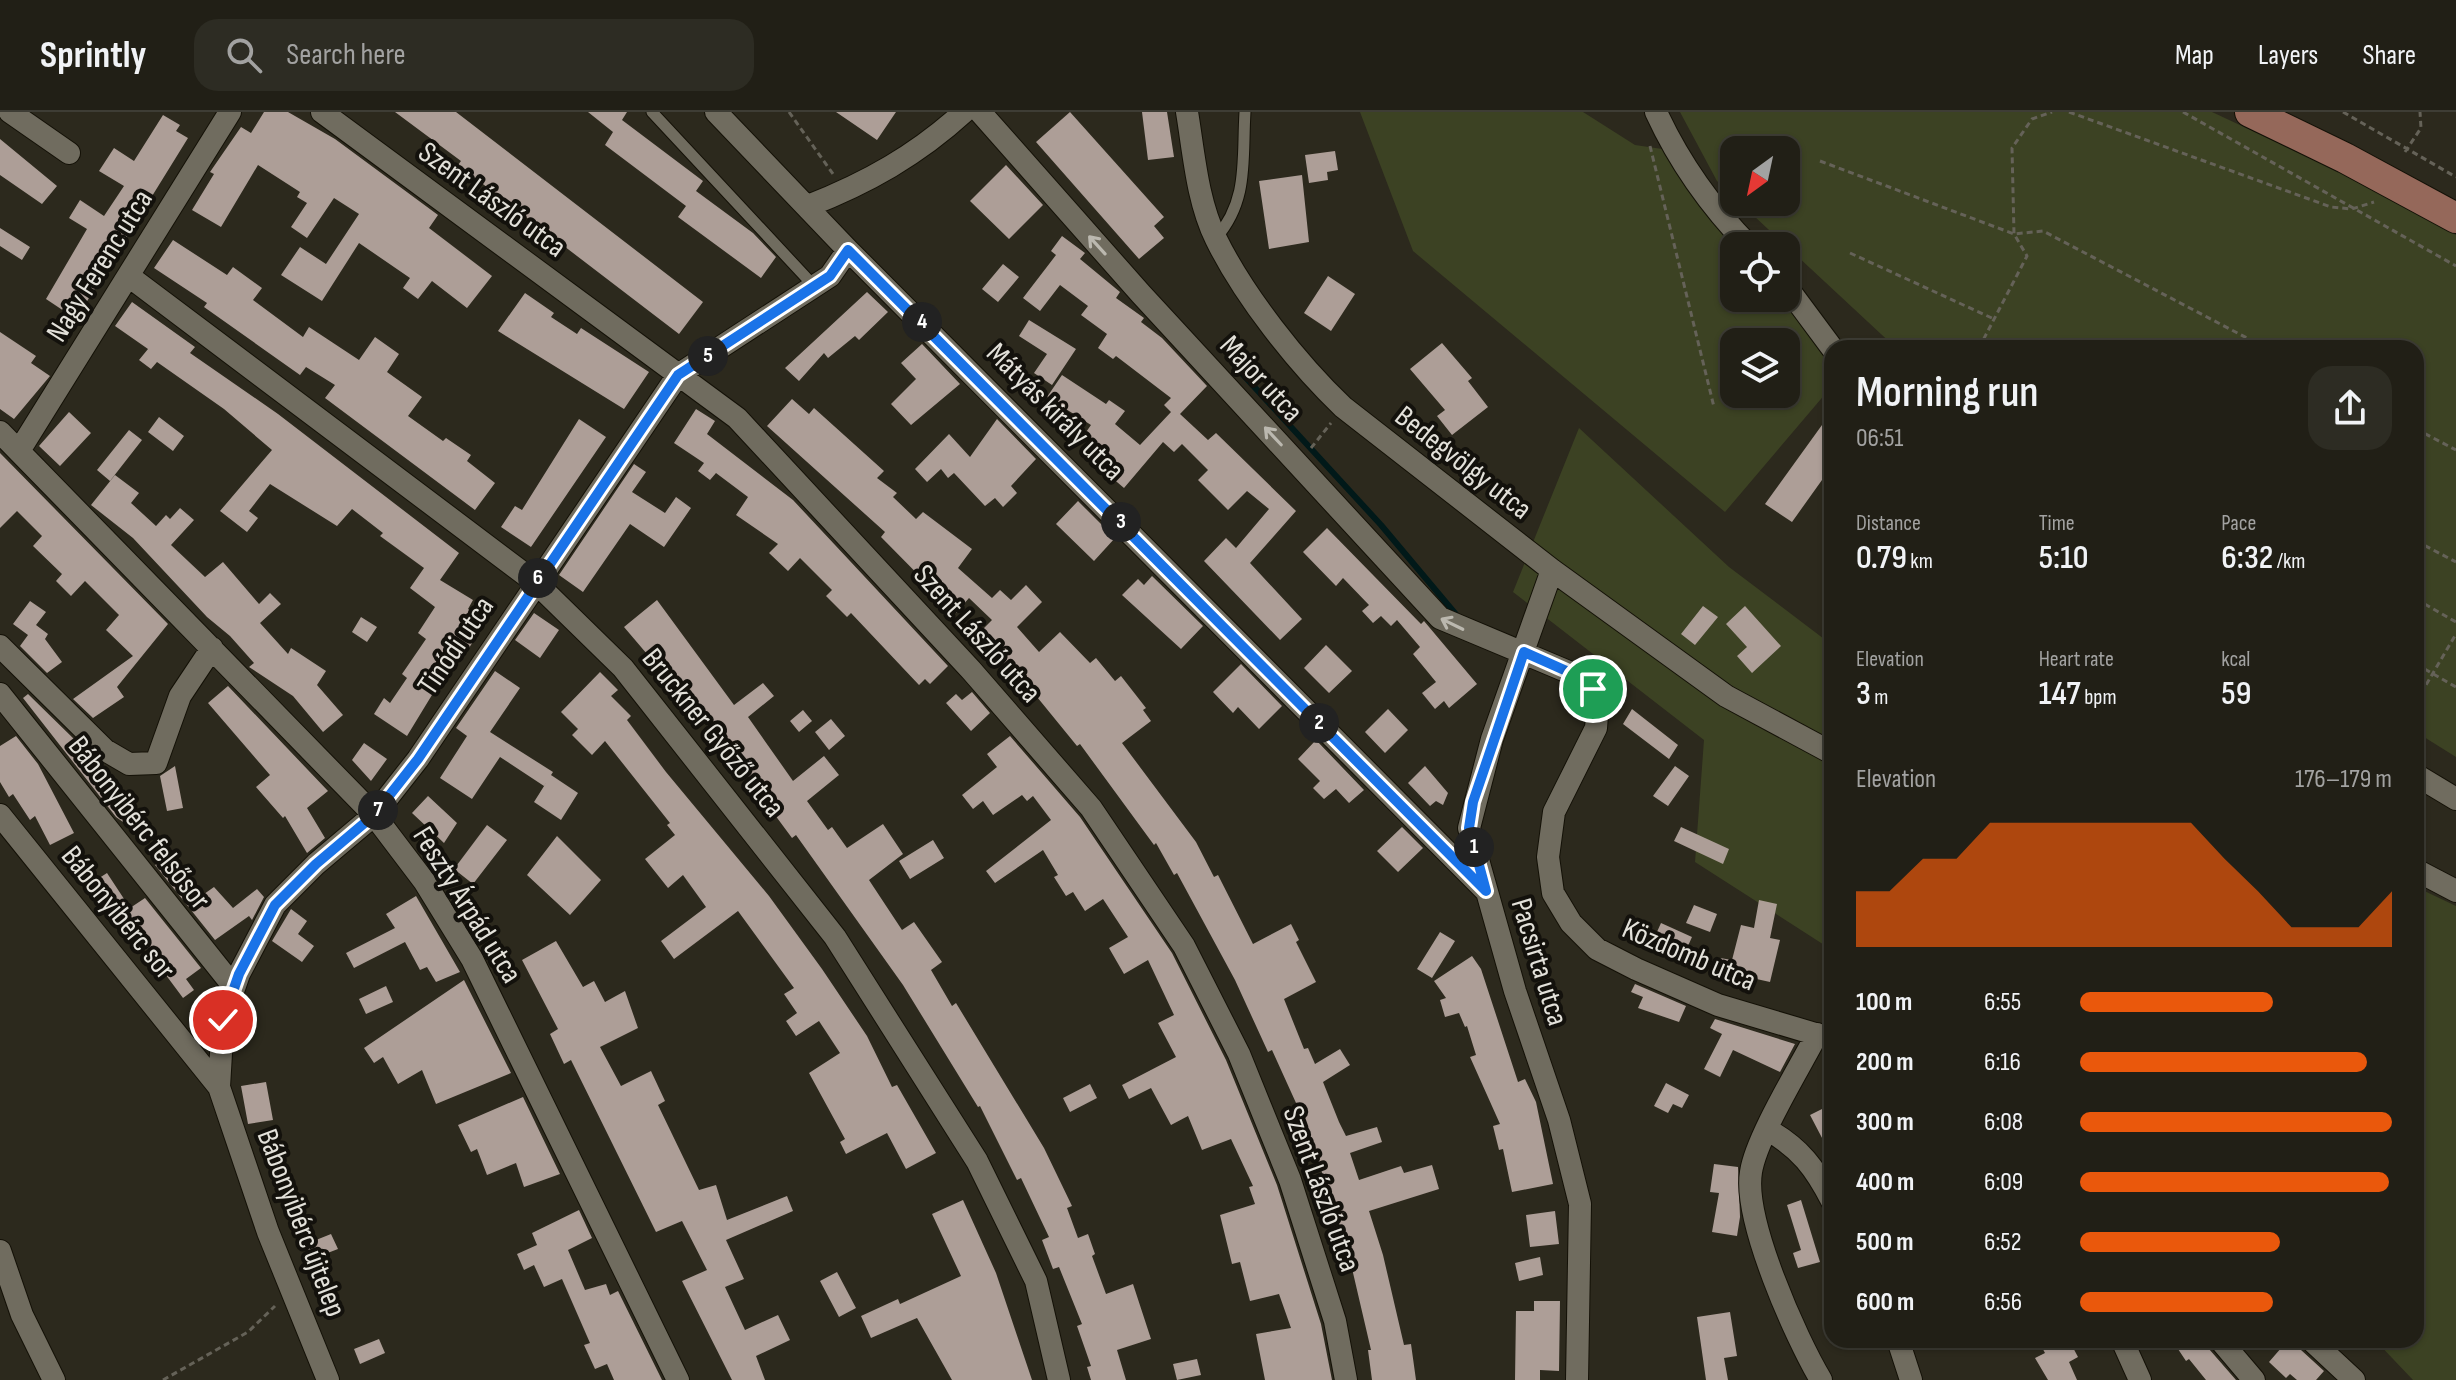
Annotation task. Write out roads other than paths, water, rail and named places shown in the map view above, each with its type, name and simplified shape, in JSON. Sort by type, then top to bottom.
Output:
[{"type":"street","points":[[10,112],[69,153]]},
{"type":"street","name":"Nagy Ferenc utca","points":[[19,451],[230,112]]},
{"type":"street","name":"Szent László utca","points":[[322,112],[737,418],[971,670],[1091,808],[1184,946],[1239,1054],[1290,1180],[1335,1321],[1346,1380]]},
{"type":"street","name":"Mátyás király utca","points":[[716,112],[848,250],[1486,891]]},
{"type":"street","points":[[808,206],[864,184],[931,142],[964,112]]},
{"type":"street","name":"Major utca","points":[[980,112],[1141,294],[1440,618],[1483,639],[1524,652]]},
{"type":"street","name":"Bedegvölgy utca","points":[[1187,112],[1200,192],[1216,238],[1256,302],[1320,385],[1343,407],[1552,570],[1726,696],[1824,750]]},
{"type":"street","points":[[2250,112],[2345,158],[2456,218]]},
{"type":"street","points":[[1658,116],[1682,164],[1736,232]]},
{"type":"street","name":"Tinódi utca","points":[[219,1087],[223,1020],[234,987],[275,905],[316,864],[374,815],[418,759],[678,375],[830,276],[848,250]]},
{"type":"street","name":"Bruckner Győző utca","points":[[130,277],[535,582],[623,668],[835,937],[977,1161],[1036,1281],[1059,1380]]},
{"type":"street","points":[[1800,305],[1826,340]]},
{"type":"street","name":"Feszty Árpád utca","points":[[0,432],[374,815],[424,881],[472,959],[678,1380]]},
{"type":"street","name":"Pacsirta utca","points":[[1552,570],[1473,802],[1469,828],[1559,1120],[1580,1204],[1577,1380]]},
{"type":"street","points":[[0,646],[105,750],[129,764],[156,763],[180,696],[212,648]]},
{"type":"street","name":"Közdomb utca","points":[[1524,652],[1571,673],[1593,689],[1598,702],[1596,728],[1554,812],[1548,857],[1553,893],[1571,923],[1597,949],[1636,969],[1718,1005],[1824,1036]]},
{"type":"street","name":"Bábonyibérc felsősor","points":[[0,694],[234,987]]},
{"type":"street","points":[[2424,780],[2456,799]]},
{"type":"street","name":"Bábonyibérc sor","points":[[0,815],[219,1087]]},
{"type":"street","points":[[2424,874],[2456,891]]},
{"type":"street","points":[[1821,1380],[1806,1354],[1756,1224],[1750,1173],[1768,1130],[1824,1038]]},
{"type":"street","name":"Bábonyibérc újtelep","points":[[219,1087],[328,1380]]},
{"type":"street","points":[[1768,1130],[1795,1145],[1817,1171],[1824,1185]]},
{"type":"street","points":[[0,1251],[22,1315],[54,1380]]},
{"type":"street","points":[[1901,1348],[1911,1380]]},
{"type":"street","points":[[2126,1348],[2140,1380]]},
{"type":"street","points":[[2227,1348],[2254,1380]]},
{"type":"street","points":[[2320,1348],[2354,1380]]},
{"type":"lane","points":[[652,112],[814,286]]},
{"type":"lane","points":[[1216,238],[1232,219],[1241,196],[1245,112]]},
{"type":"waterway","points":[[1235,366],[1381,525],[1459,618]]}]
